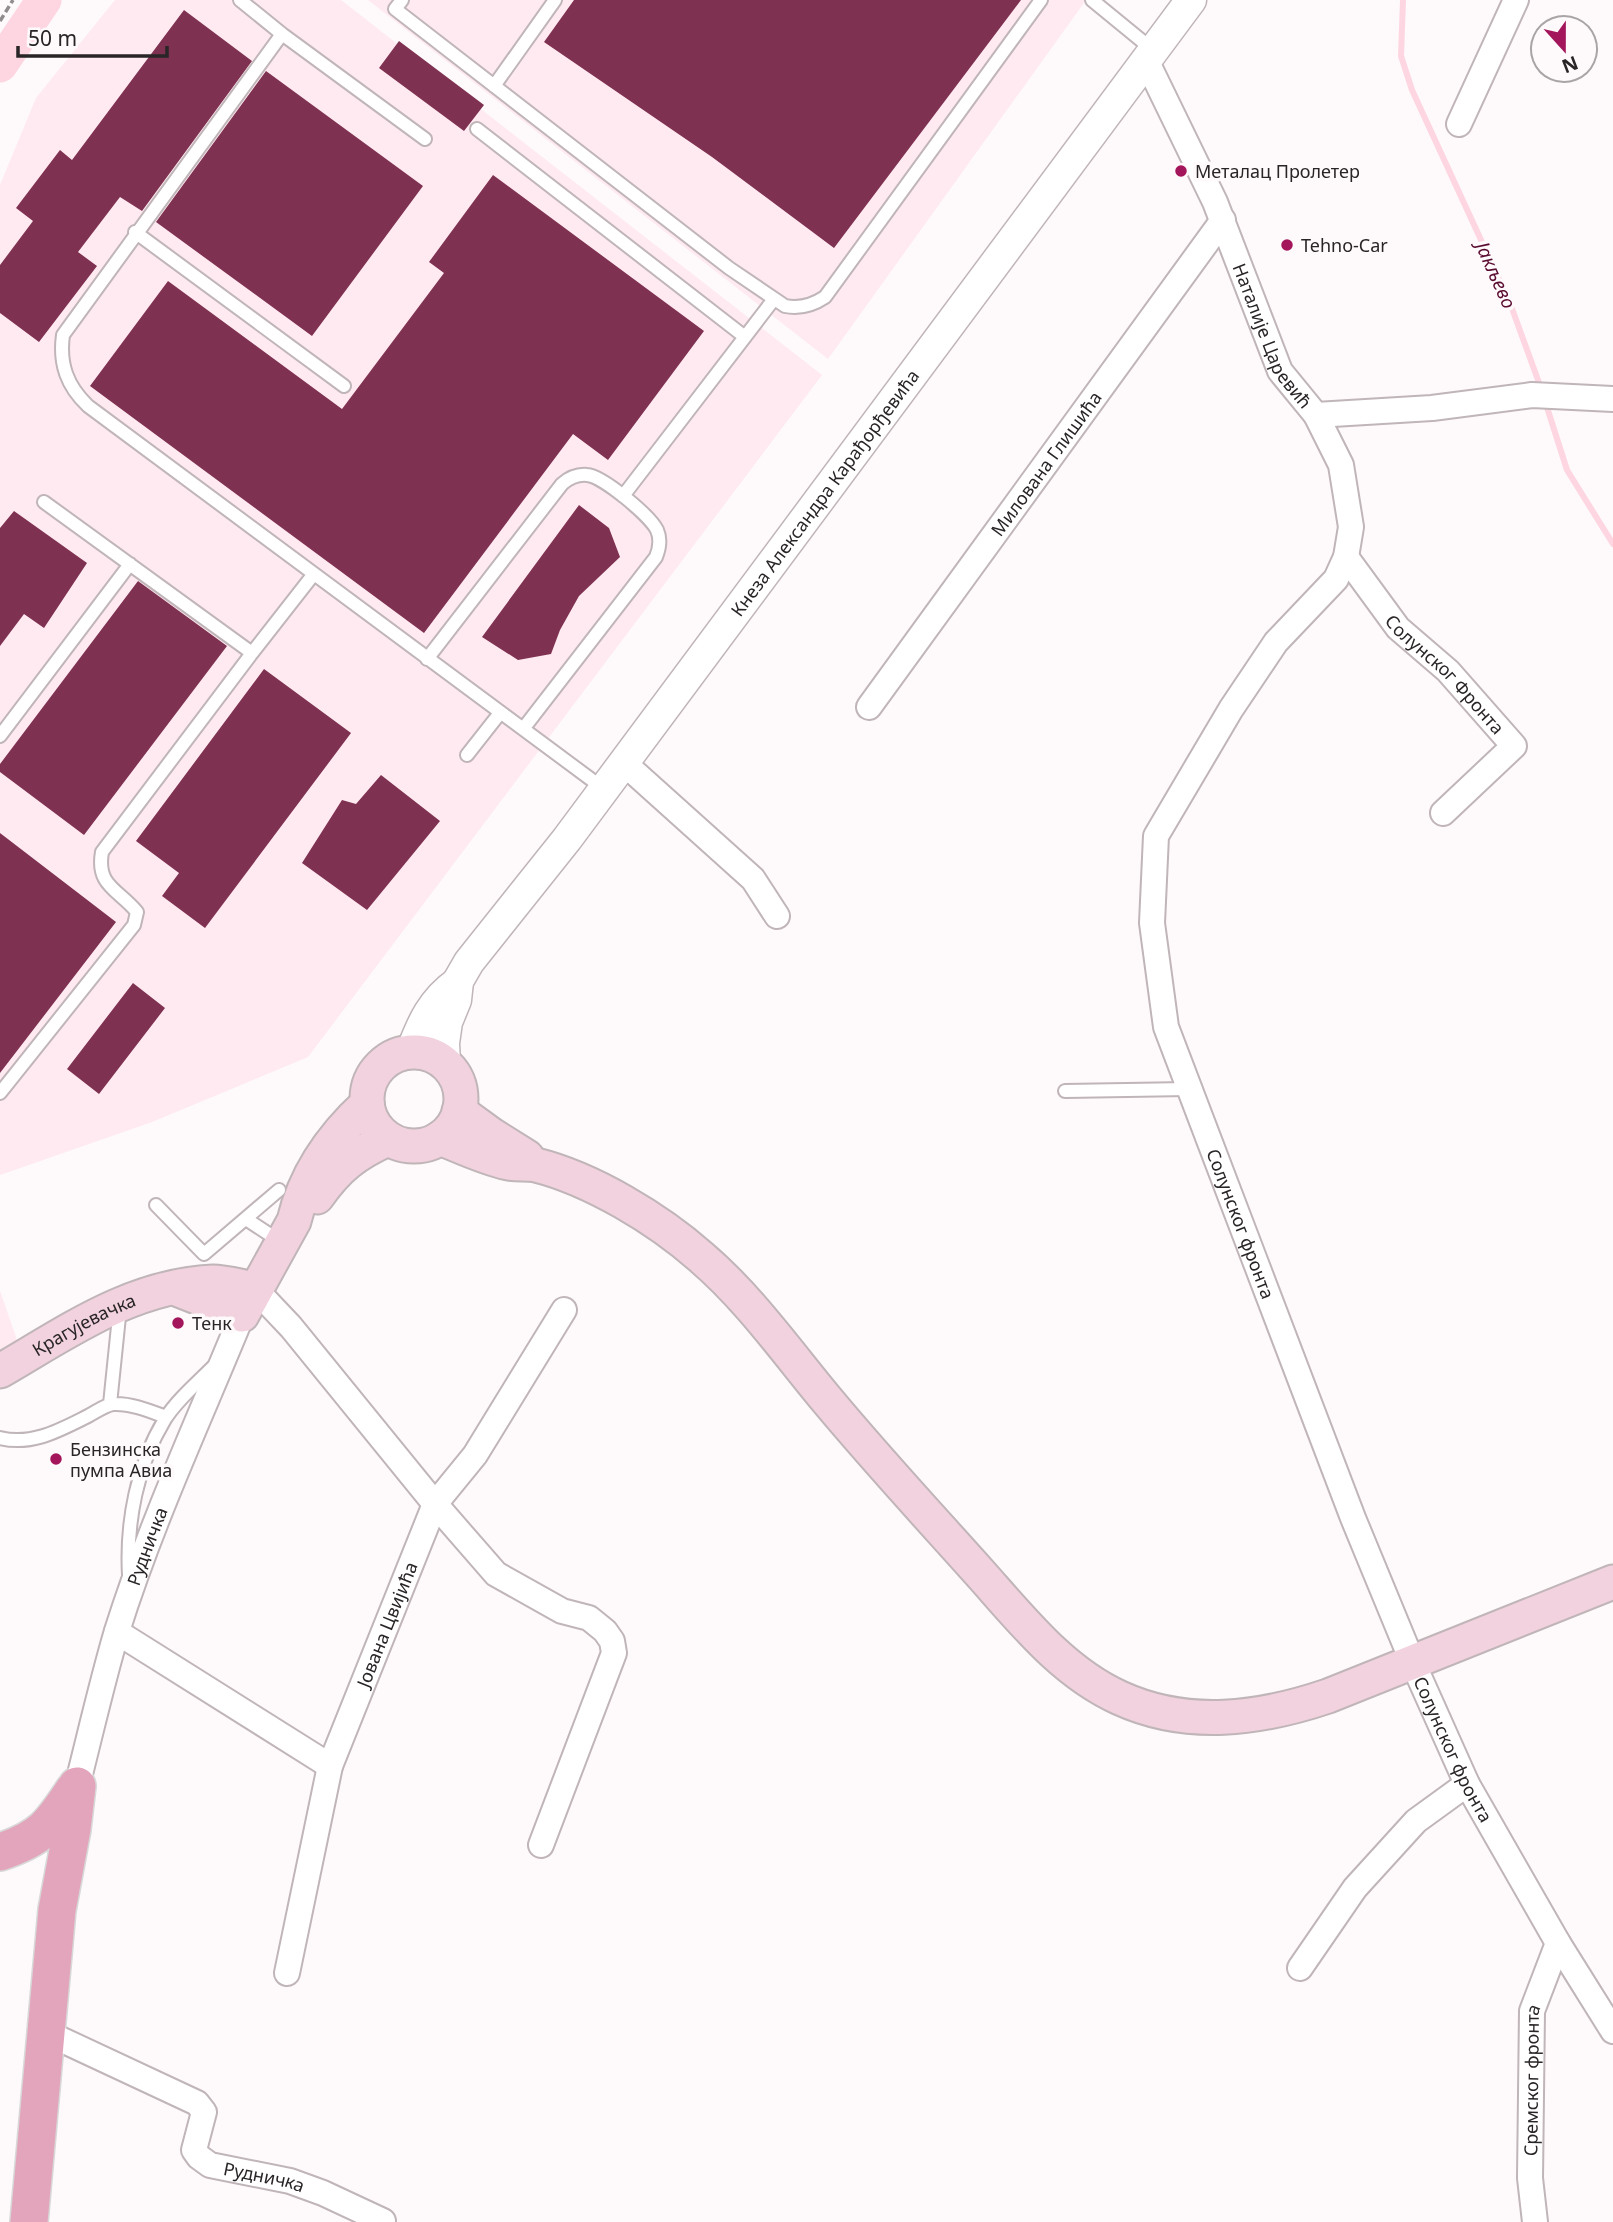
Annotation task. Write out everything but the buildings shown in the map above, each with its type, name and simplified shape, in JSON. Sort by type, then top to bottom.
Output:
[{"type":"main road","points":[[411,1052],[435,1057],[446,1064],[459,1086],[460,1111],[449,1131],[428,1144],[414,1146],[388,1139],[370,1118],[368,1089],[373,1075],[395,1056],[411,1052]]},
{"type":"main road","points":[[249,1302],[287,1232],[323,1154],[345,1124],[367,1104]]},
{"type":"main road","points":[[460,1111],[526,1156],[533,1164],[626,1203],[679,1238],[719,1273],[858,1437],[1035,1635],[1090,1682],[1121,1698],[1152,1710],[1185,1716],[1232,1717],[1290,1709],[1613,1582]]},
{"type":"main road","points":[[440,1138],[496,1160],[520,1166],[533,1164]]},
{"type":"main road","points":[[287,1232],[340,1167],[352,1157],[388,1139]]},
{"type":"main road","name":"Крагујевачка","points":[[0,1371],[121,1303],[141,1295],[174,1288],[249,1302]]},
{"type":"main road","points":[[0,1852],[26,1842],[53,1823],[77,1786]]},
{"type":"main road","points":[[29,2222],[57,1910],[77,1786]]},
{"type":"street","name":"Кнеза Александра Карађорђевића","points":[[446,1064],[444,1033],[456,1000],[458,982],[469,962],[555,855],[1191,0]]},
{"type":"street","points":[[1459,124],[1516,0]]},
{"type":"street","name":"Наталије Царевић","points":[[1149,55],[1223,220],[1280,371],[1316,415],[1432,408],[1532,396],[1613,399]]},
{"type":"street","name":"Милована Глишића","points":[[869,707],[1223,220]]},
{"type":"street","name":"Солунског фронта","points":[[1316,415],[1341,466],[1351,527],[1346,557],[1336,579],[1276,642],[1231,709],[1156,836],[1152,923],[1166,1027],[1353,1518],[1412,1661],[1467,1784],[1558,1944],[1613,2031]]},
{"type":"street","name":"Солунског Фронта","points":[[1346,557],[1398,628],[1448,671],[1514,746],[1443,813]]},
{"type":"street","points":[[624,763],[754,879],[777,916]]},
{"type":"street","name":"Кнеза Александра Карађорђевића","points":[[411,1052],[425,1017],[442,993],[458,982]]},
{"type":"street","points":[[249,1302],[322,1364],[435,1504],[496,1574],[562,1611],[589,1618],[605,1631],[612,1641],[614,1653],[541,1845]]},
{"type":"street","name":"Рудничка","points":[[77,1786],[117,1632],[130,1593],[182,1455],[249,1302]]},
{"type":"street","name":"Јована Цвијића","points":[[287,1973],[330,1766],[435,1504],[475,1455],[564,1310]]},
{"type":"street","points":[[117,1632],[330,1766]]},
{"type":"street","points":[[1300,1968],[1363,1878],[1416,1821],[1467,1784]]},
{"type":"street","name":"Сремског фронта","points":[[1535,2222],[1530,2178],[1532,2011],[1558,1944]]},
{"type":"street","name":"Рудничка","points":[[45,2032],[197,2103],[204,2112],[194,2150],[210,2165],[290,2181],[383,2221]]},
{"type":"lane","points":[[240,0],[425,139]]},
{"type":"lane","points":[[402,0],[396,9],[729,268],[785,306],[800,307],[825,297],[1041,0]]},
{"type":"lane","points":[[495,86],[555,0]]},
{"type":"lane","points":[[1092,0],[1149,55]]},
{"type":"lane","points":[[282,34],[135,232],[63,335],[61,358],[70,385],[88,406],[604,789]]},
{"type":"lane","points":[[477,129],[745,337]]},
{"type":"lane","points":[[135,232],[344,386]]},
{"type":"lane","points":[[623,496],[774,299]]},
{"type":"lane","points":[[428,659],[562,484],[579,475],[592,476],[623,496],[657,531],[660,540],[656,557],[523,729]]},
{"type":"lane","points":[[44,502],[252,653]]},
{"type":"lane","points":[[0,736],[130,564]]},
{"type":"lane","points":[[0,1093],[134,925],[138,912],[104,880],[100,864],[102,852],[313,575]]},
{"type":"lane","points":[[467,755],[500,713]]},
{"type":"lane","points":[[1065,1091],[1188,1089]]},
{"type":"lane","points":[[156,1205],[204,1254],[279,1190]]},
{"type":"lane","points":[[246,1219],[287,1232]]},
{"type":"lane","points":[[110,1404],[121,1303]]},
{"type":"lane","points":[[130,1593],[129,1539],[135,1495],[149,1451],[166,1417],[226,1354]]},
{"type":"lane","points":[[0,1438],[20,1441],[36,1439],[56,1432],[110,1404],[133,1406],[166,1417]]},
{"type":"path","points":[[0,20],[13,0]]},
{"type":"shaded area","points":[[115,0],[341,0],[822,375],[308,1057],[152,1122],[0,1175],[0,185],[36,98]]},
{"type":"shaded area","points":[[368,0],[1086,0],[828,359]]},
{"type":"shaded area","points":[[0,1291],[17,1340],[0,1350]]},
{"type":"waterway","points":[[0,65],[44,0]]},
{"type":"waterway","name":"Јакљево","points":[[1403,0],[1401,56],[1412,90],[1510,303],[1542,391]]},
{"type":"waterway","name":"Јакљево","points":[[1545,401],[1567,470],[1613,544]]},
{"type":"place","name":"Металац Пролетер","points":[[1181,171]]},
{"type":"place","name":"Tehno-Car","points":[[1287,245]]},
{"type":"place","name":"Тенк","points":[[178,1323]]},
{"type":"place","name":"Бензинска пумпа Авиа","points":[[56,1459]]}]
